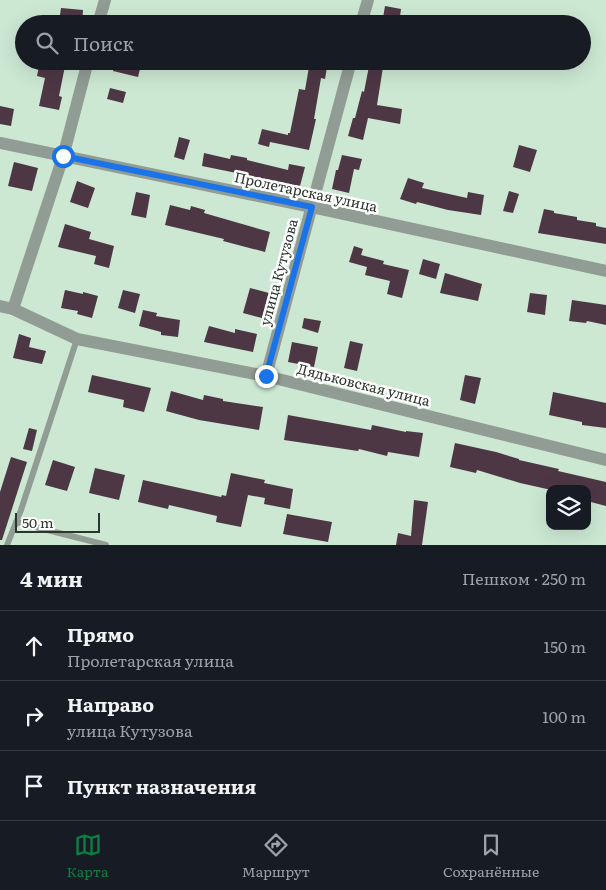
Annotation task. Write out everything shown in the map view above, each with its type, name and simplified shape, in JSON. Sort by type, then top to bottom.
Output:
[{"type":"street","points":[[101,15],[105,0]]},
{"type":"street","points":[[364,15],[368,0]]},
{"type":"street","points":[[13,309],[63,156],[86,70]]},
{"type":"street","name":"улица Кутузова","points":[[266,376],[349,70]]},
{"type":"street","name":"Пролетарская улица","points":[[0,143],[312,207],[606,271]]},
{"type":"street","name":"Дядьковская улица","points":[[0,306],[13,309],[77,339],[266,376],[606,460]]},
{"type":"lane","points":[[7,545],[77,339]]},
{"type":"lane","points":[[16,522],[106,545]]},
{"type":"building","points":[[385,6],[401,9],[400,15],[384,15]]},
{"type":"building","points":[[61,8],[83,10],[83,15],[60,15]]},
{"type":"building","points":[[38,70],[64,70],[59,96],[62,97],[59,110],[39,106],[45,78],[37,76]]},
{"type":"building","points":[[113,70],[140,70],[138,77]]},
{"type":"building","points":[[308,70],[326,70],[325,79],[321,78],[314,119],[316,119],[309,150],[270,142],[269,147],[258,144],[262,129],[288,135],[290,133],[299,89],[305,90]]},
{"type":"building","points":[[368,70],[383,70],[377,105],[402,109],[400,124],[368,118],[363,140],[348,136],[362,91],[364,92]]},
{"type":"building","points":[[110,88],[126,92],[123,103],[107,99]]},
{"type":"building","points":[[0,106],[14,109],[11,126],[0,124]]},
{"type":"building","points":[[179,137],[190,140],[184,160],[174,157]]},
{"type":"building","points":[[519,145],[537,150],[530,172],[513,167]]},
{"type":"building","points":[[204,153],[230,159],[231,155],[247,158],[247,160],[288,170],[289,164],[305,167],[300,186],[202,166]]},
{"type":"building","points":[[342,155],[362,159],[359,170],[354,169],[349,193],[332,189],[336,170],[338,170]]},
{"type":"building","points":[[14,162],[38,168],[32,191],[8,186]]},
{"type":"building","points":[[408,178],[424,183],[422,188],[467,198],[468,192],[484,195],[481,215],[448,210],[417,202],[416,204],[400,199]]},
{"type":"building","points":[[77,181],[95,188],[88,208],[70,202]]},
{"type":"building","points":[[509,191],[519,194],[513,213],[503,211]]},
{"type":"building","points":[[136,192],[150,195],[146,218],[131,215]]},
{"type":"building","points":[[170,205],[190,210],[191,206],[205,210],[204,213],[270,232],[265,252],[223,241],[224,239],[165,225]]},
{"type":"building","points":[[544,209],[554,211],[554,213],[577,217],[577,220],[596,223],[596,226],[606,228],[606,244],[538,233]]},
{"type":"building","points":[[65,224],[91,232],[89,239],[114,246],[109,268],[94,264],[96,256],[58,247]]},
{"type":"building","points":[[354,246],[363,249],[361,255],[384,261],[383,264],[409,270],[402,298],[387,294],[390,281],[365,275],[367,267],[349,262]]},
{"type":"building","points":[[423,259],[440,264],[436,279],[419,274]]},
{"type":"building","points":[[445,273],[482,284],[478,301],[440,293]]},
{"type":"building","points":[[250,288],[269,293],[262,318],[243,313]]},
{"type":"building","points":[[65,290],[98,296],[92,318],[77,314],[78,311],[61,308]]},
{"type":"building","points":[[123,290],[140,294],[135,313],[118,308]]},
{"type":"building","points":[[530,293],[547,295],[545,315],[527,312]]},
{"type":"building","points":[[572,300],[606,305],[606,325],[587,321],[586,323],[569,321]]},
{"type":"building","points":[[143,310],[157,313],[156,316],[180,320],[178,337],[161,335],[161,332],[139,326]]},
{"type":"building","points":[[304,318],[321,321],[318,333],[302,328]]},
{"type":"building","points":[[209,326],[235,333],[235,329],[257,334],[253,352],[204,342]]},
{"type":"building","points":[[19,334],[31,338],[29,347],[46,351],[42,364],[13,358]]},
{"type":"building","points":[[350,341],[363,344],[357,371],[344,368]]},
{"type":"building","points":[[292,342],[318,347],[314,367],[288,362]]},
{"type":"building","points":[[92,375],[151,388],[144,412],[123,407],[124,400],[88,392]]},
{"type":"building","points":[[465,375],[481,378],[475,404],[460,400]]},
{"type":"building","points":[[171,391],[203,400],[204,395],[223,399],[223,401],[263,407],[259,430],[199,420],[166,411]]},
{"type":"building","points":[[553,392],[606,403],[606,428],[582,425],[582,422],[549,415]]},
{"type":"building","points":[[288,415],[371,430],[372,425],[406,432],[423,433],[419,457],[388,452],[387,456],[359,449],[358,451],[284,440]]},
{"type":"building","points":[[29,428],[37,430],[32,451],[23,449]]},
{"type":"building","points":[[455,443],[496,452],[519,460],[559,469],[558,471],[606,482],[606,506],[591,502],[591,485],[546,485],[546,489],[477,470],[476,473],[450,467]]},
{"type":"building","points":[[11,457],[27,462],[2,540],[0,540],[0,492]]},
{"type":"building","points":[[53,460],[75,467],[67,491],[45,485]]},
{"type":"building","points":[[95,468],[125,475],[119,500],[89,493]]},
{"type":"building","points":[[231,473],[265,480],[264,483],[293,489],[290,509],[264,504],[265,498],[248,495],[241,527],[216,522],[217,516],[169,505],[168,509],[138,502],[143,480],[221,497],[222,495],[226,496]]},
{"type":"building","points":[[414,500],[428,502],[422,545],[396,545],[398,533],[411,536]]},
{"type":"building","points":[[287,514],[332,522],[328,542],[283,534]]},
{"type":"route","points":[[63,156],[312,207],[266,376]]}]
